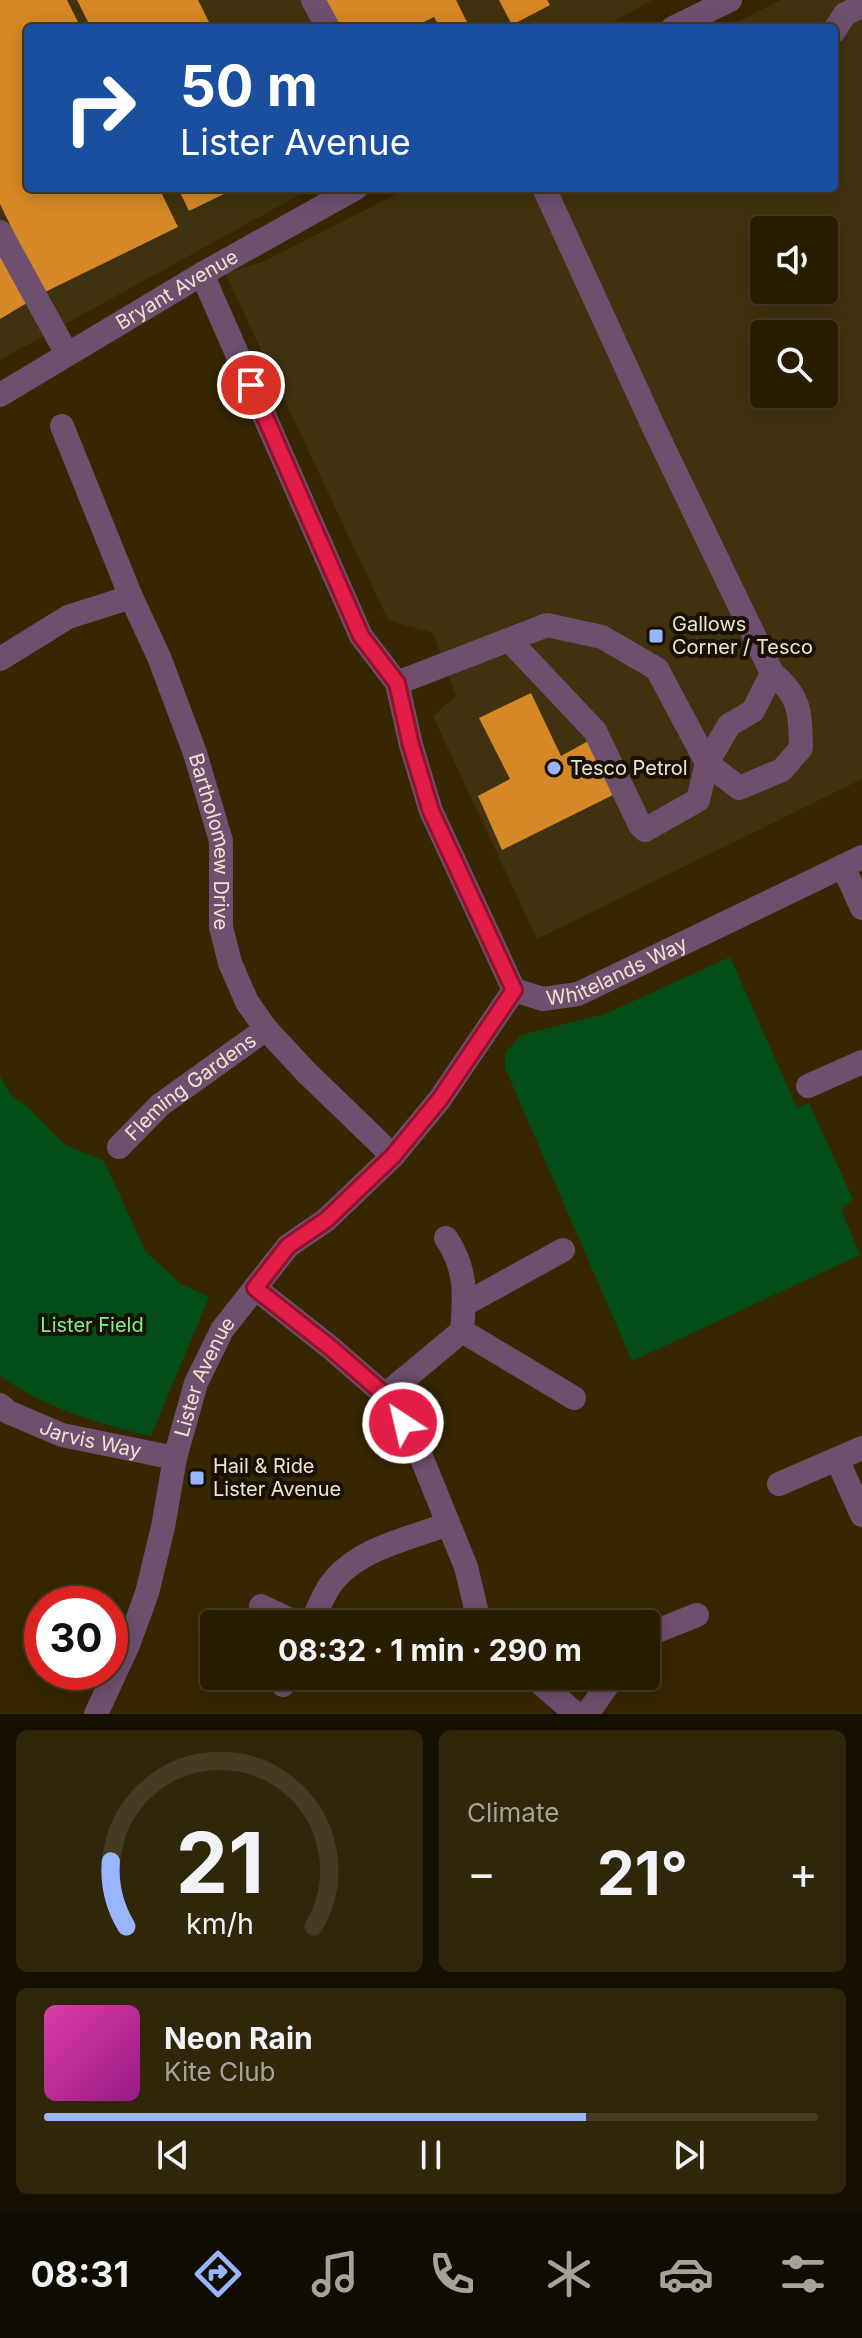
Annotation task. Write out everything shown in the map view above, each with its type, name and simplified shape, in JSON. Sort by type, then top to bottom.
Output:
[{"type":"street","points":[[313,0],[326,24]]},
{"type":"street","points":[[681,24],[730,0]]},
{"type":"street","points":[[838,25],[845,14],[862,6]]},
{"type":"street","name":"Bryant Avenue","points":[[0,395],[202,274],[349,192]]},
{"type":"street","points":[[397,683],[547,625],[602,637],[657,669],[707,763],[739,788],[782,770],[801,748],[800,714],[789,687],[772,673],[655,430],[546,192]]},
{"type":"street","points":[[0,232],[67,354]]},
{"type":"street","name":"Whitelands Way","points":[[202,274],[361,636],[397,683],[431,811],[514,990],[543,999],[578,994],[853,861]]},
{"type":"street","name":"Bartholomew Drive","points":[[62,426],[131,597],[159,657],[195,753],[221,841],[221,927],[230,963],[247,1002],[266,1029],[306,1072],[393,1156]]},
{"type":"street","points":[[0,659],[68,617],[131,597]]},
{"type":"street","points":[[510,641],[595,731],[643,830],[667,820],[698,800],[707,763],[729,725],[753,711],[772,673]]},
{"type":"street","points":[[853,861],[862,908]]},
{"type":"street","name":"Lister Avenue","points":[[96,1714],[128,1645],[147,1593],[175,1458],[196,1383],[222,1330],[288,1246],[326,1220],[393,1156],[440,1099],[514,990]]},
{"type":"street","name":"Fleming Gardens","points":[[119,1147],[160,1105],[266,1029]]},
{"type":"street","points":[[808,1086],[862,1062]]},
{"type":"street","points":[[385,1395],[462,1331],[465,1304],[457,1255],[446,1238]]},
{"type":"street","points":[[465,1304],[563,1250]]},
{"type":"street","points":[[255,1288],[385,1395],[420,1454],[466,1567],[476,1610]]},
{"type":"street","points":[[462,1331],[574,1398]]},
{"type":"street","name":"Jarvis Way","points":[[3,1413],[62,1435],[175,1458]]},
{"type":"street","points":[[779,1484],[862,1448]]},
{"type":"street","points":[[837,1459],[862,1515]]},
{"type":"street","points":[[318,1610],[334,1580],[354,1562],[448,1524]]},
{"type":"street","points":[[261,1606],[269,1610]]},
{"type":"street","points":[[660,1630],[697,1615]]},
{"type":"street","points":[[548,1690],[576,1714]]},
{"type":"street","points":[[587,1714],[604,1690]]},
{"type":"shaded area","points":[[0,0],[652,0],[609,24],[24,24],[24,192],[305,192],[0,360]]},
{"type":"shaded area","points":[[781,0],[862,0],[862,779],[537,939],[433,716],[456,696],[433,633],[388,620],[225,273],[262,262],[401,192],[838,192],[838,24],[733,24]]},
{"type":"green space","points":[[730,957],[797,1108],[809,1103],[853,1199],[841,1210],[860,1255],[632,1361],[505,1068],[505,1053],[521,1035],[605,1014]]},
{"type":"green space","name":"Lister Field","points":[[0,1076],[10,1094],[29,1108],[64,1144],[104,1161],[146,1252],[181,1284],[209,1297],[151,1436],[72,1414],[0,1376]]},
{"type":"building","points":[[0,0],[67,0],[79,24],[24,24],[24,192],[161,192],[178,227],[43,293],[0,204]]},
{"type":"building","points":[[77,0],[198,0],[210,24],[89,24]]},
{"type":"building","points":[[320,0],[456,0],[468,24],[438,24],[434,17],[420,24],[332,24]]},
{"type":"building","points":[[499,0],[547,0],[550,5],[514,24]]},
{"type":"building","points":[[180,192],[226,192],[226,193],[189,211]]},
{"type":"building","points":[[0,256],[27,303],[0,319]]},
{"type":"building","name":"Tesco Petrol","points":[[531,693],[561,756],[590,740],[617,793],[502,850],[478,796],[510,779],[479,718]]},
{"type":"place","name":"Gallows Corner / Tesco","points":[[656,636]]},
{"type":"place","name":"Tesco Petrol","points":[[554,768]]},
{"type":"place","name":"Hail & Ride Lister Avenue","points":[[197,1478]]},
{"type":"route","points":[[251,385],[361,636],[397,683],[431,811],[514,990],[440,1099],[393,1156],[326,1220],[288,1246],[255,1288],[385,1395],[403,1423]]}]
